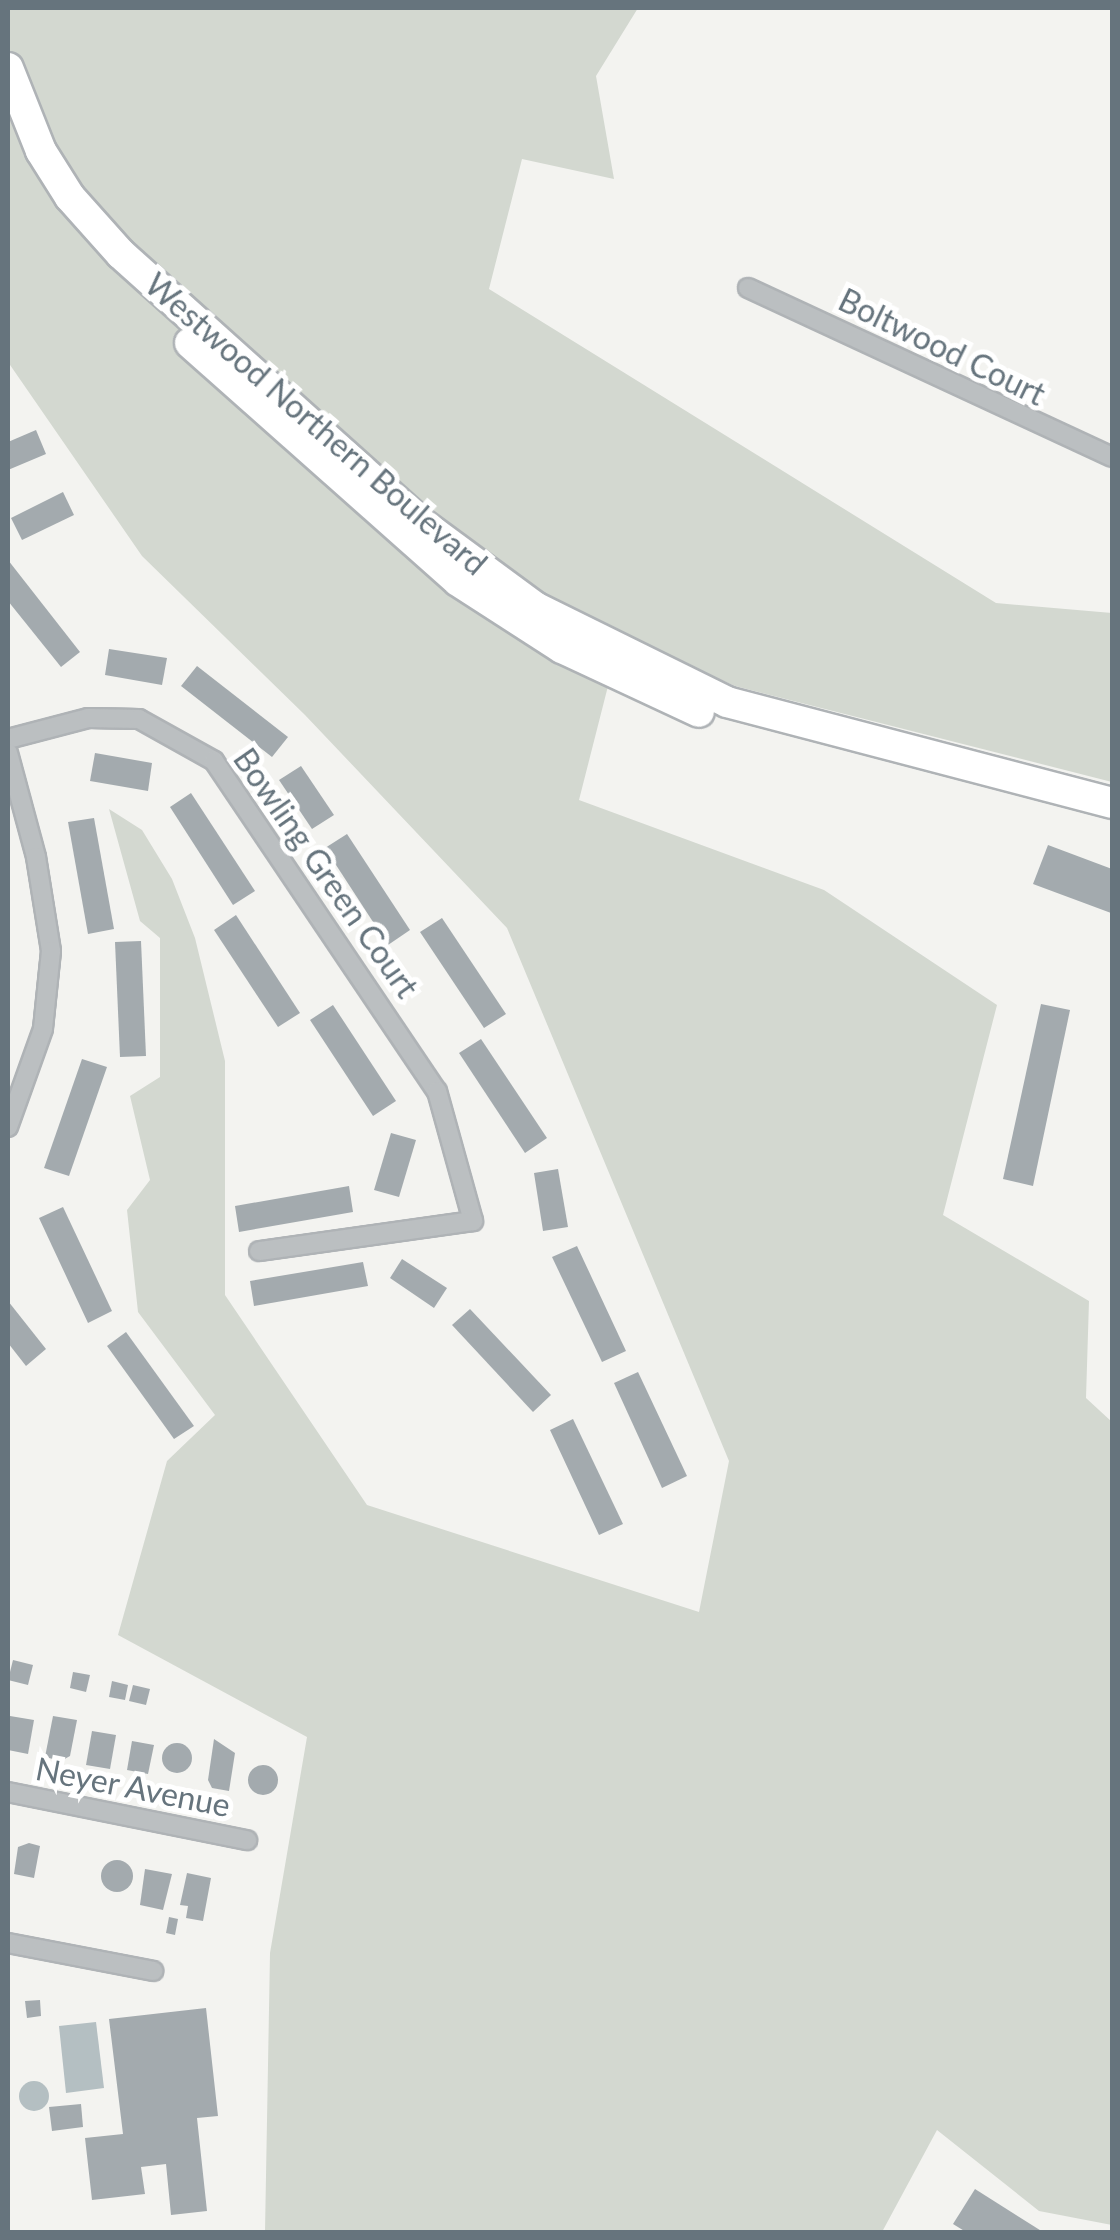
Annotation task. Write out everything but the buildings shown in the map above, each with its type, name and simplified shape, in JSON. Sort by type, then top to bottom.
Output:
[{"type":"main road","name":"Westwood Northern Boulevard","points":[[8,68],[40,151],[70,197],[121,254],[420,523],[534,607],[727,702],[1112,803]]},
{"type":"main road","name":"Westwood Northern Boulevard","points":[[8,123],[60,213],[142,300],[410,544],[507,614],[627,680],[723,721],[1112,825]]},
{"type":"street","name":"Boltwood Court","points":[[748,288],[1112,456]]},
{"type":"street","name":"Bowling Green Court","points":[[8,739],[88,718],[139,719],[175,733],[214,760],[438,1090],[473,1220],[259,1251]]},
{"type":"street","points":[[8,753],[40,872],[52,951],[43,1029],[8,1126]]},
{"type":"street","name":"Neyer Avenue","points":[[8,1792],[247,1840]]},
{"type":"street","points":[[8,1943],[153,1971]]},
{"type":"shaded area","points":[[8,8],[638,8],[596,76],[614,179],[522,159],[489,289],[996,603],[1112,613],[1112,782],[735,686],[621,635],[579,800],[824,890],[997,1005],[943,1215],[1089,1301],[1086,1398],[1112,1422],[1112,2225],[1039,2211],[937,2130],[882,2232],[265,2232],[270,1953],[307,1737],[118,1635],[167,1461],[215,1415],[138,1312],[127,1210],[150,1180],[130,1096],[160,1077],[160,938],[140,921],[109,809],[142,830],[172,879],[195,938],[225,1061],[225,1295],[367,1505],[699,1612],[729,1461],[507,928],[305,715],[142,556],[8,362]]},
{"type":"shaded area","points":[[96,2022],[104,2088],[66,2093],[59,2026]]},
{"type":"shaded area","points":[[34,2081],[48,2090],[49,2096],[40,2110],[34,2111],[20,2102],[19,2096],[28,2082]]}]
